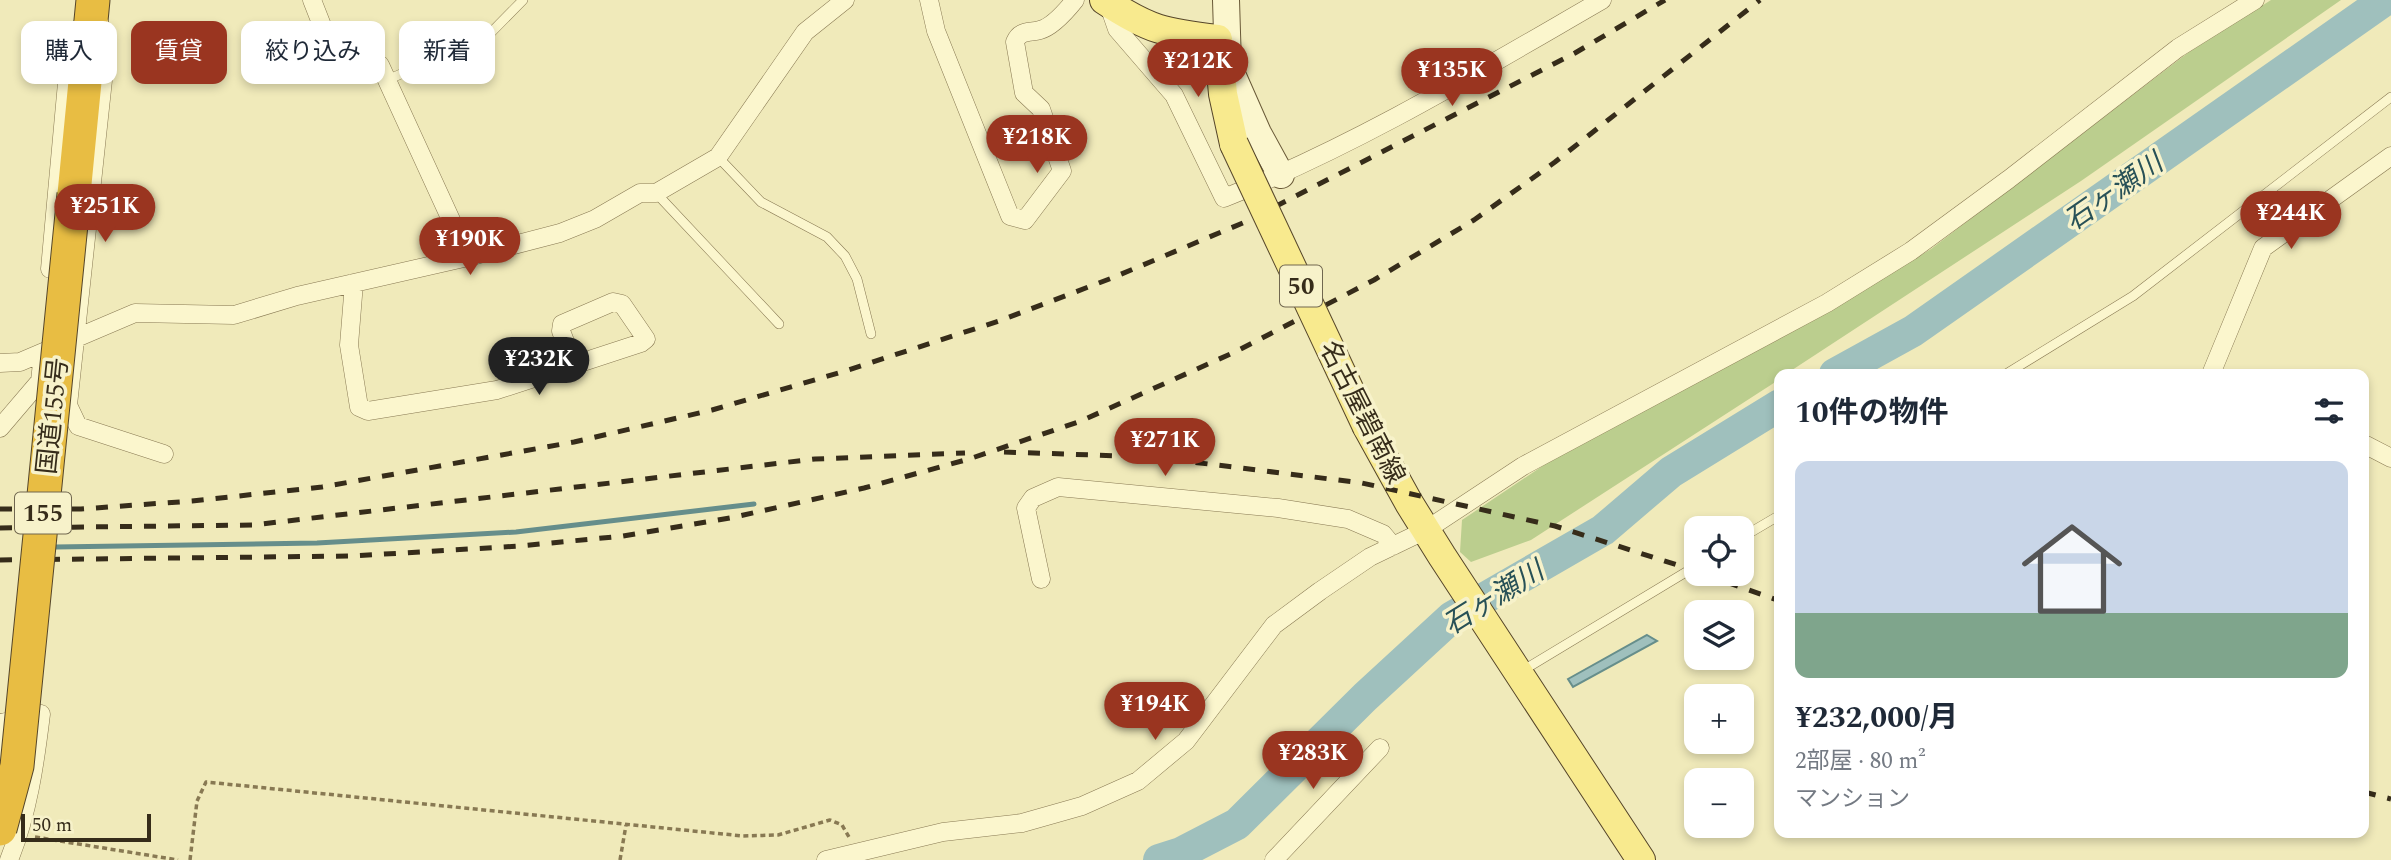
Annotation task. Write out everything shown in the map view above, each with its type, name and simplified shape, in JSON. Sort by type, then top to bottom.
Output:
[{"type":"highway","name":"国道155号","points":[[10,832],[92,3]]},
{"type":"main road","points":[[1106,1],[1144,25],[1170,33],[1218,38]]},
{"type":"main road","name":"名古屋碧南線","points":[[1218,38],[1223,94],[1234,144],[1367,428],[1442,556],[1641,860]]},
{"type":"street","points":[[312,0],[330,46],[380,65],[468,257]]},
{"type":"street","points":[[0,363],[20,362],[135,313],[234,315],[354,283],[468,257],[560,233],[595,219],[640,193],[656,193],[718,157],[805,32],[845,0]]},
{"type":"street","points":[[929,0],[936,31],[1010,216],[1025,220],[1062,171],[1041,109],[1024,93],[1015,42],[1017,36],[1023,33],[1043,30],[1076,0]]},
{"type":"street","points":[[1212,0],[1218,38]]},
{"type":"street","points":[[1226,0],[1228,65],[1281,175]]},
{"type":"street","points":[[1106,1],[1117,29],[1174,95],[1224,198],[1281,175],[1387,123],[1602,0]]},
{"type":"street","points":[[826,860],[943,832],[1021,823],[1082,806],[1138,781],[1186,741],[1274,625],[1370,557],[1426,530],[1523,466],[1826,303],[1911,251],[2178,48],[2255,0]]},
{"type":"street","points":[[92,3],[107,43],[68,405],[78,425],[164,454]]},
{"type":"street","points":[[0,428],[40,381],[70,50],[92,3]]},
{"type":"street","points":[[2214,369],[2263,248],[2391,156]]},
{"type":"street","points":[[354,283],[349,345],[359,407],[363,410],[497,390],[641,344],[646,339],[622,304],[613,302],[562,324],[561,331],[574,365]]},
{"type":"street","points":[[2369,447],[2391,458]]},
{"type":"street","points":[[1041,579],[1026,508],[1033,498],[1058,487],[1278,508],[1348,519],[1383,534],[1393,546]]},
{"type":"street","points":[[9,860],[10,832],[35,767],[41,714]]},
{"type":"street","points":[[0,723],[6,722],[0,757]]},
{"type":"street","points":[[1274,860],[1380,748]]},
{"type":"lane","points":[[387,80],[417,66],[468,56],[523,0]]},
{"type":"lane","points":[[2014,369],[2133,296],[2391,97]]},
{"type":"lane","points":[[718,157],[761,202],[827,237],[845,256],[857,279],[871,334]]},
{"type":"lane","points":[[656,193],[779,324]]},
{"type":"lane","points":[[1754,530],[1774,519]]},
{"type":"lane","points":[[1514,668],[1684,573]]},
{"type":"path","points":[[190,860],[197,801],[206,782],[743,836],[778,835],[830,820],[842,825],[850,839],[853,852]]},
{"type":"path","points":[[620,860],[626,825]]},
{"type":"path","points":[[10,832],[178,860]]},
{"type":"green space","points":[[2271,0],[2341,0],[2081,181],[1794,369],[1774,369],[1774,383],[1531,540],[1471,562],[1460,552],[1462,520],[1562,453],[1822,315],[1931,249],[2189,52]]},
{"type":"water","points":[[1647,635],[1657,641],[1573,687],[1568,679]]},
{"type":"waterway","name":"石ヶ瀬川","points":[[1844,369],[1913,331],[2385,0]]},
{"type":"waterway","name":"石ヶ瀬川","points":[[1159,860],[1181,853],[1237,824],[1365,697],[1452,617],[1603,530],[1671,472],[1774,409]]},
{"type":"waterway","points":[[55,547],[317,543],[516,532],[754,504]]},
{"type":"railway","points":[[0,509],[81,509],[192,501],[322,487],[574,442],[712,410],[845,371],[999,321],[1112,278],[1245,222],[1575,53],[1665,0]]},
{"type":"railway","points":[[0,560],[352,556],[520,546],[623,536],[730,518],[864,488],[969,459],[1081,421],[1237,351],[1374,280],[1474,220],[1555,162],[1760,0]]},
{"type":"railway","points":[[1004,452],[1152,457],[1362,483],[1555,526],[1684,567]]},
{"type":"railway","points":[[0,528],[253,525],[815,459],[965,453]]},
{"type":"railway","points":[[1738,586],[1774,599]]},
{"type":"railway","points":[[2369,793],[2391,799]]}]
